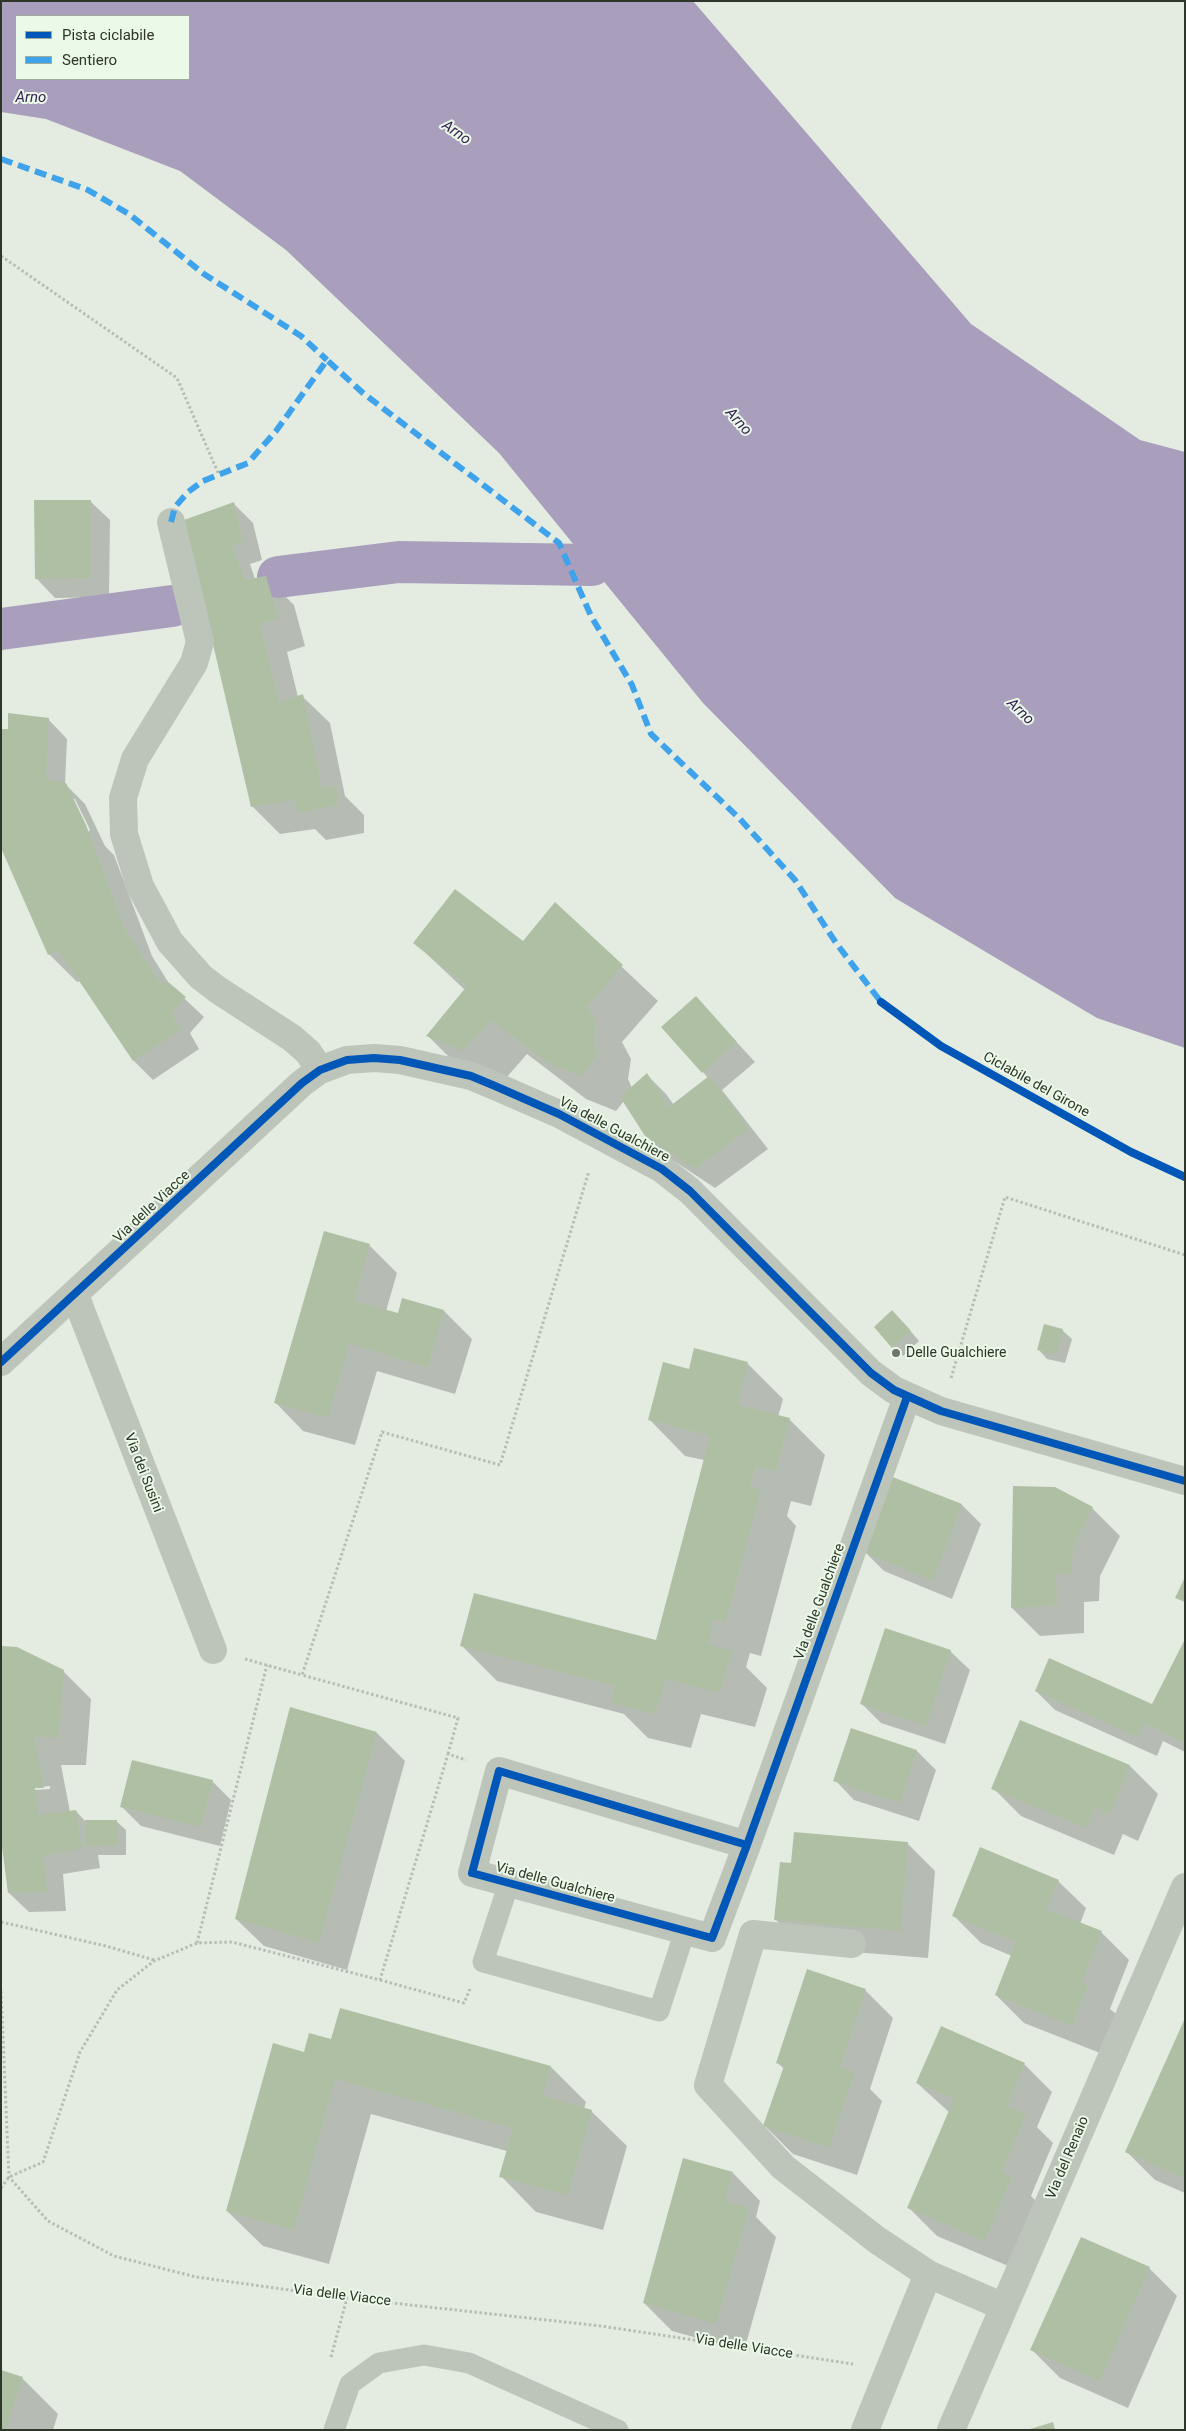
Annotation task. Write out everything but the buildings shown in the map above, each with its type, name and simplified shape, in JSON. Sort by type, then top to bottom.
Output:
[{"type":"street","points":[[171,522],[200,642],[194,663],[136,759],[122,798],[124,834],[140,886],[170,942],[206,981],[292,1038],[308,1052],[320,1070]]},
{"type":"street","name":"Via delle Gualchiere","points":[[320,1070],[360,1058],[416,1062],[470,1076],[600,1135],[649,1160],[679,1181],[872,1373],[894,1390],[941,1411],[1185,1481]]},
{"type":"street","name":"Via delle Viacce","points":[[1,1362],[302,1083],[320,1070]]},
{"type":"street","name":"Via dei Susini","points":[[75,1295],[213,1650]]},
{"type":"street","name":"Via delle Gualchiere","points":[[499,1771],[472,1873],[712,1938],[908,1397]]},
{"type":"street","points":[[499,1771],[747,1845]]},
{"type":"street","name":"Via del Renaio","points":[[951,2430],[1185,1887]]},
{"type":"street","points":[[852,1944],[752,1934],[708,2085],[784,2168],[878,2240],[928,2274],[1004,2307]]},
{"type":"street","points":[[865,2430],[928,2274]]},
{"type":"lane","points":[[509,1883],[483,1962],[659,2011],[685,1931]]},
{"type":"lane","points":[[334,2430],[350,2384],[379,2363],[424,2355],[469,2363],[618,2430]]},
{"type":"path","points":[[1,256],[177,378],[219,475]]},
{"type":"path","points":[[302,1675],[382,1432],[500,1465],[600,1135]]},
{"type":"path","points":[[950,1381],[1004,1197],[1185,1255]]},
{"type":"path","points":[[213,1650],[458,1718],[380,1980]]},
{"type":"path","points":[[197,1943],[267,1665]]},
{"type":"path","points":[[448,1754],[499,1771]]},
{"type":"path","points":[[1,1922],[106,1946],[154,1961]]},
{"type":"path","points":[[1,2188],[9,2177],[43,2162],[80,2052],[117,1990],[154,1961],[197,1943],[232,1942],[464,2003],[483,1962]]},
{"type":"path","points":[[1,1991],[9,2177]]},
{"type":"water","name":"Arno","points":[[1,1],[693,1],[971,324],[1140,440],[1185,452],[1185,1048],[1097,1018],[895,898],[703,703],[499,453],[286,250],[180,171],[46,119],[1,112]]},
{"type":"waterway","points":[[278,577],[399,562],[592,565]]},
{"type":"waterway","points":[[1,629],[172,606]]},
{"type":"marked path","points":[[1,159],[88,190],[129,214],[204,274],[301,336],[327,360]]},
{"type":"marked path","points":[[171,522],[175,507],[188,492],[203,481],[248,463],[276,431],[327,360],[363,393],[559,543],[591,616],[632,685],[651,734],[740,819],[795,880],[836,943],[881,1002]]},
{"type":"cycle path","name":"Ciclabile del Girone","points":[[881,1002],[941,1046],[1131,1152],[1185,1177]]},
{"type":"cycle path","points":[[1,1362],[302,1083],[320,1070],[347,1060],[374,1058],[400,1060],[471,1076],[559,1114],[662,1169],[690,1191],[871,1373],[894,1390],[941,1411],[1185,1481]]},
{"type":"cycle path","points":[[747,1845],[712,1938],[472,1873],[499,1771],[747,1845],[907,1397]]},
{"type":"place","name":"Delle Gualchiere","points":[[896,1353]]}]
